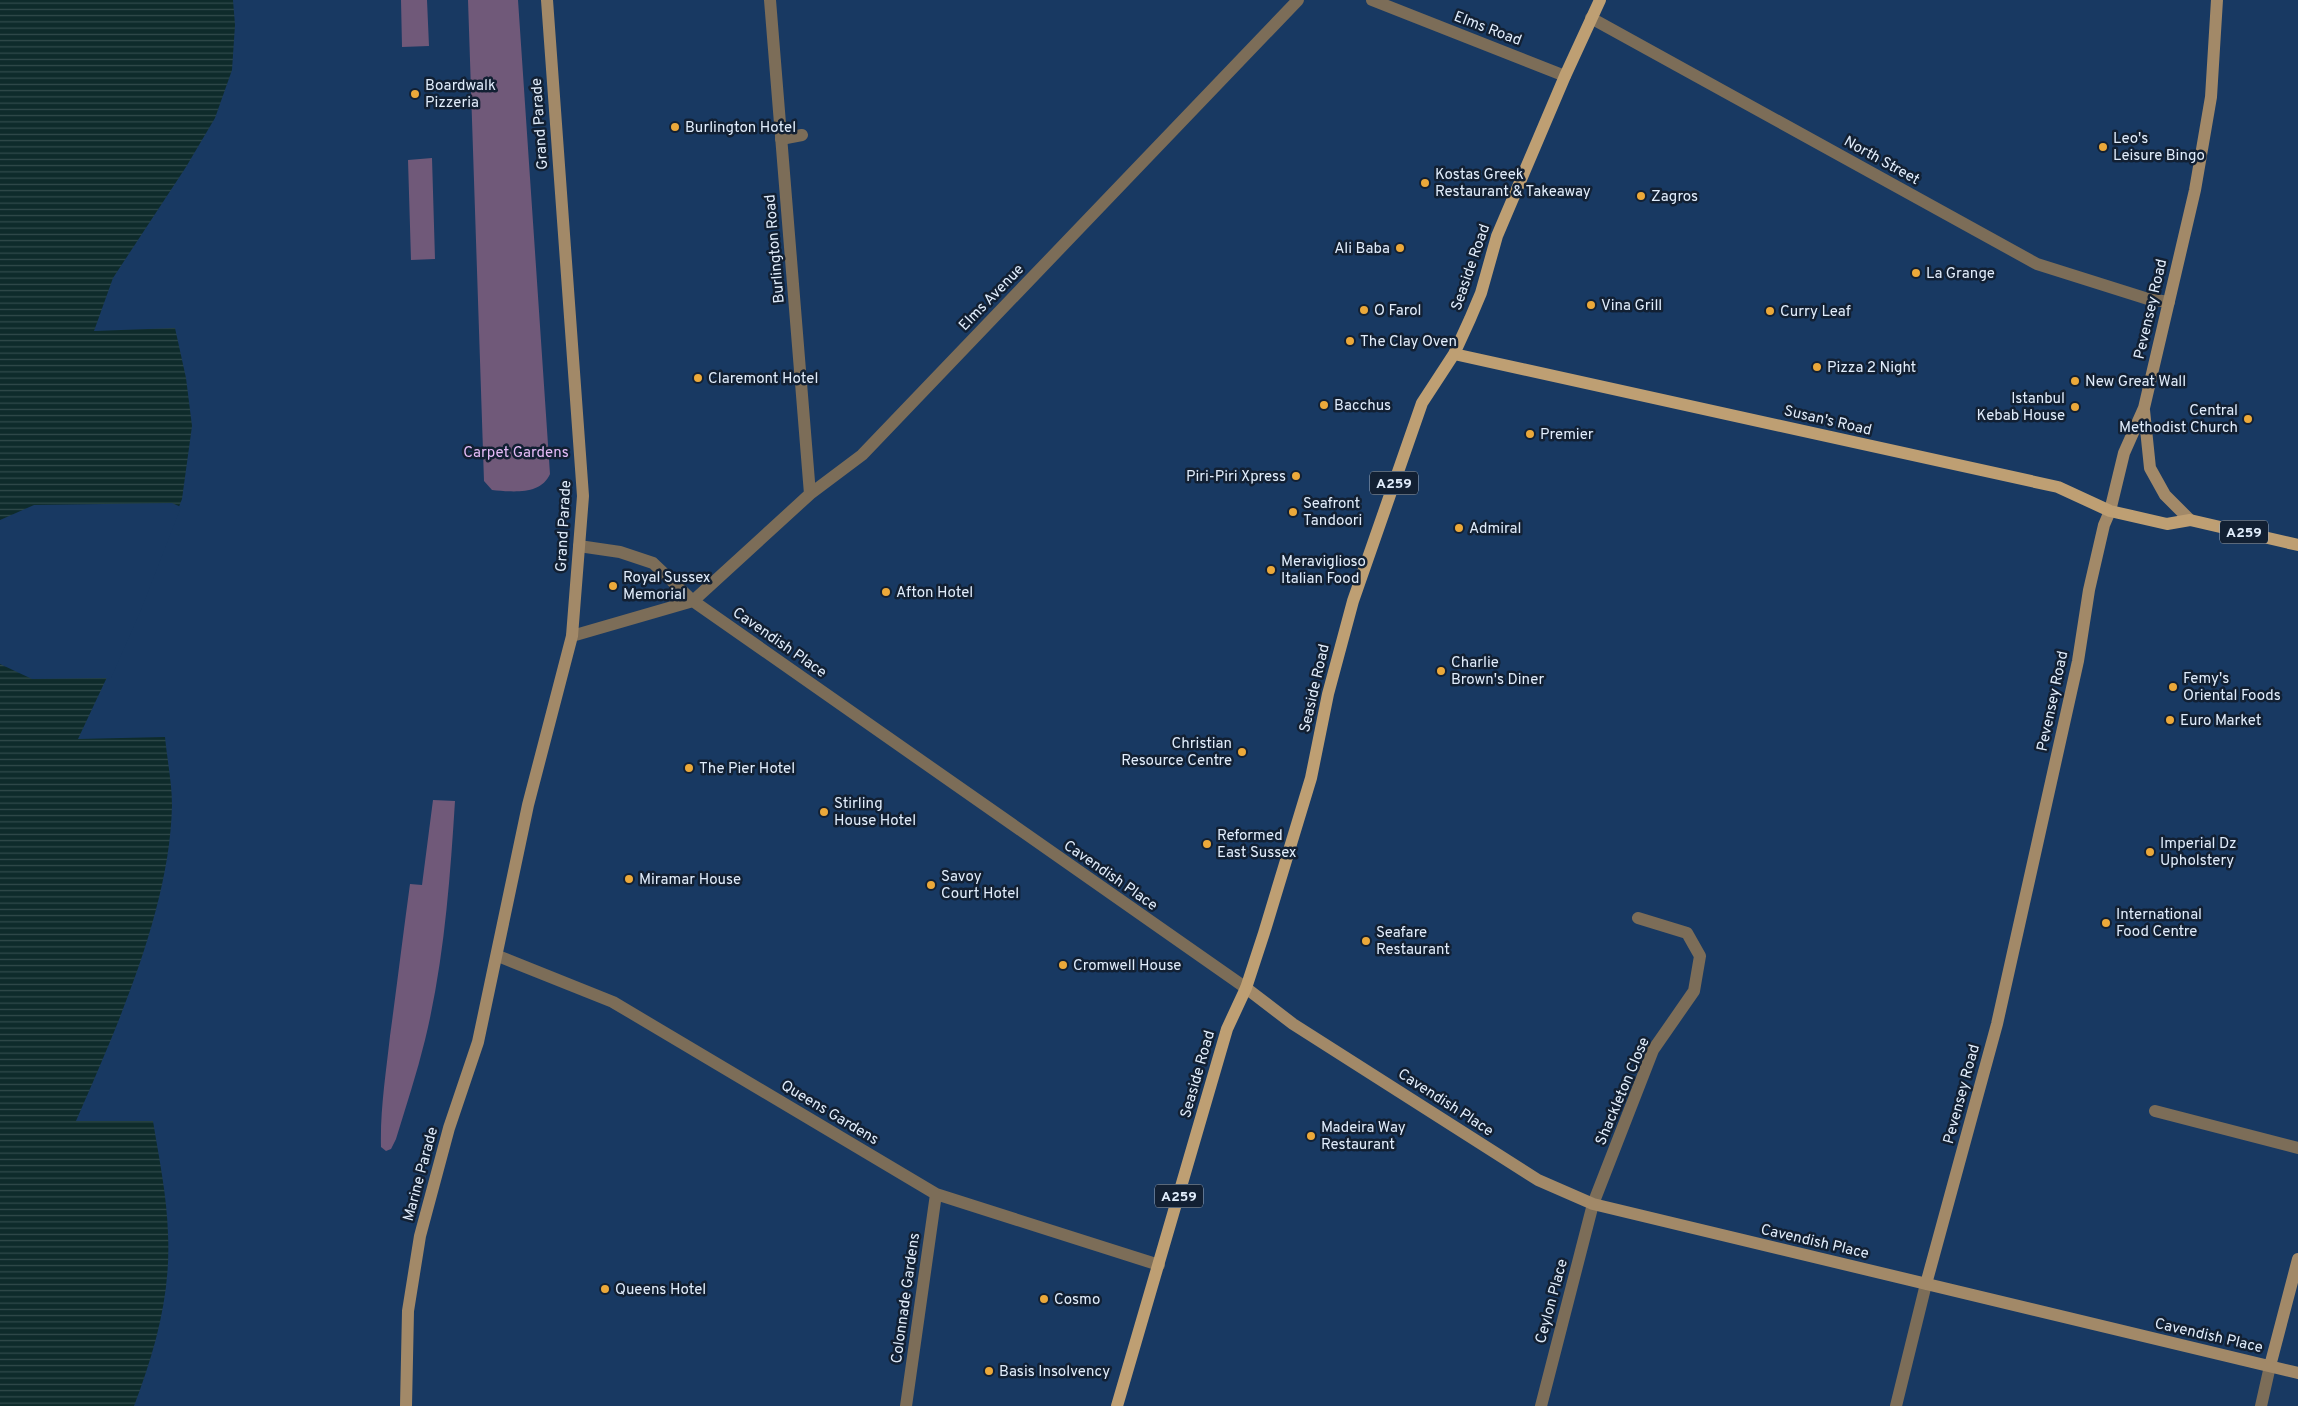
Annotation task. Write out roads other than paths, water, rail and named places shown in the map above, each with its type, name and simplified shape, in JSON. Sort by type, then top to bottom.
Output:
[{"type":"main road","name":"Seaside Road","points":[[1117,1406],[1227,1029],[1246,988],[1311,778],[1328,694],[1353,601],[1422,403],[1454,354],[1481,293],[1497,236],[1590,18],[1600,0]]},
{"type":"main road","name":"Susan's Road","points":[[1454,354],[2058,487],[2110,511],[2167,524],[2190,520],[2298,545]]},
{"type":"street","name":"Grand Parade","points":[[498,956],[528,805],[572,636],[583,496],[547,0]]},
{"type":"street","name":"Burlington Road","points":[[770,0],[810,494]]},
{"type":"street","name":"Elms Avenue","points":[[693,601],[810,494],[862,455],[1298,0]]},
{"type":"street","name":"Elms Road","points":[[1372,0],[1565,76]]},
{"type":"street","name":"Pevensey Road","points":[[1896,1406],[1926,1284],[1997,1024],[2078,661],[2089,590],[2104,525],[2110,511],[2124,453],[2144,408],[2195,190],[2211,97],[2217,0]]},
{"type":"street","name":"North Street","points":[[1590,18],[2037,264],[2148,299],[2169,302]]},
{"type":"street","points":[[781,139],[802,136]]},
{"type":"street","points":[[2144,408],[2150,468],[2165,495],[2190,520]]},
{"type":"street","name":"Cavendish Place","points":[[579,546],[620,552],[652,563],[693,601],[1246,988],[1293,1024],[1538,1180],[1593,1204],[2298,1373]]},
{"type":"street","points":[[572,636],[693,601]]},
{"type":"street","name":"Shackleton Close","points":[[1593,1204],[1653,1050],[1694,991],[1700,956],[1687,933],[1638,918]]},
{"type":"street","name":"Queens Gardens","points":[[498,956],[613,1002],[936,1194],[1159,1266]]},
{"type":"street","name":"Marine Parade","points":[[406,1406],[408,1311],[420,1236],[449,1128],[478,1042],[498,956]]},
{"type":"street","points":[[2155,1111],[2298,1148]]},
{"type":"street","name":"Colonnade Gardens","points":[[906,1406],[936,1194]]},
{"type":"street","name":"Ceylon Place","points":[[1541,1406],[1593,1204]]},
{"type":"street","points":[[2261,1406],[2298,1259]]},
{"type":"place","name":"Boardwalk Pizzeria","points":[[415,94]]},
{"type":"place","name":"Burlington Hotel","points":[[675,127]]},
{"type":"place","name":"Leo's Leisure Bingo","points":[[2103,147]]},
{"type":"place","name":"Kostas Greek Restaurant & Takeaway","points":[[1425,183]]},
{"type":"place","name":"Zagros","points":[[1641,196]]},
{"type":"place","name":"Ali Baba","points":[[1400,248]]},
{"type":"place","name":"La Grange","points":[[1916,273]]},
{"type":"place","name":"Vina Grill","points":[[1591,305]]},
{"type":"place","name":"O Farol","points":[[1364,310]]},
{"type":"place","name":"Curry Leaf","points":[[1770,311]]},
{"type":"place","name":"The Clay Oven","points":[[1350,341]]},
{"type":"place","name":"Pizza 2 Night","points":[[1817,367]]},
{"type":"place","name":"Claremont Hotel","points":[[698,378]]},
{"type":"place","name":"New Great Wall","points":[[2075,381]]},
{"type":"place","name":"Bacchus","points":[[1324,405]]},
{"type":"place","name":"Istanbul Kebab House","points":[[2075,407]]},
{"type":"place","name":"Central Methodist Church","points":[[2248,419]]},
{"type":"place","name":"Premier","points":[[1530,434]]},
{"type":"place","name":"Piri-Piri Xpress","points":[[1296,476]]},
{"type":"place","name":"Seafront Tandoori","points":[[1293,512]]},
{"type":"place","name":"Admiral","points":[[1459,528]]},
{"type":"place","name":"Meraviglioso Italian Food","points":[[1271,570]]},
{"type":"place","name":"Royal Sussex Memorial","points":[[613,586]]},
{"type":"place","name":"Afton Hotel","points":[[886,592]]},
{"type":"place","name":"Charlie Brown's Diner","points":[[1441,671]]},
{"type":"place","name":"Femy's Oriental Foods","points":[[2173,687]]},
{"type":"place","name":"Euro Market","points":[[2170,720]]},
{"type":"place","name":"Christian Resource Centre","points":[[1242,752]]},
{"type":"place","name":"The Pier Hotel","points":[[689,768]]},
{"type":"place","name":"Stirling House Hotel","points":[[824,812]]},
{"type":"place","name":"Reformed East Sussex","points":[[1207,844]]},
{"type":"place","name":"Imperial Dz Upholstery","points":[[2150,852]]},
{"type":"place","name":"Miramar House","points":[[629,879]]},
{"type":"place","name":"Savoy Court Hotel","points":[[931,885]]},
{"type":"place","name":"International Food Centre","points":[[2106,923]]},
{"type":"place","name":"Seafare Restaurant","points":[[1366,941]]},
{"type":"place","name":"Cromwell House","points":[[1063,965]]},
{"type":"place","name":"Madeira Way Restaurant","points":[[1311,1136]]},
{"type":"place","name":"Queens Hotel","points":[[605,1289]]},
{"type":"place","name":"Cosmo","points":[[1044,1299]]},
{"type":"place","name":"Basis Insolvency","points":[[989,1371]]},
{"type":"park label","name":"Carpet Gardens","points":[[516,452]]}]
